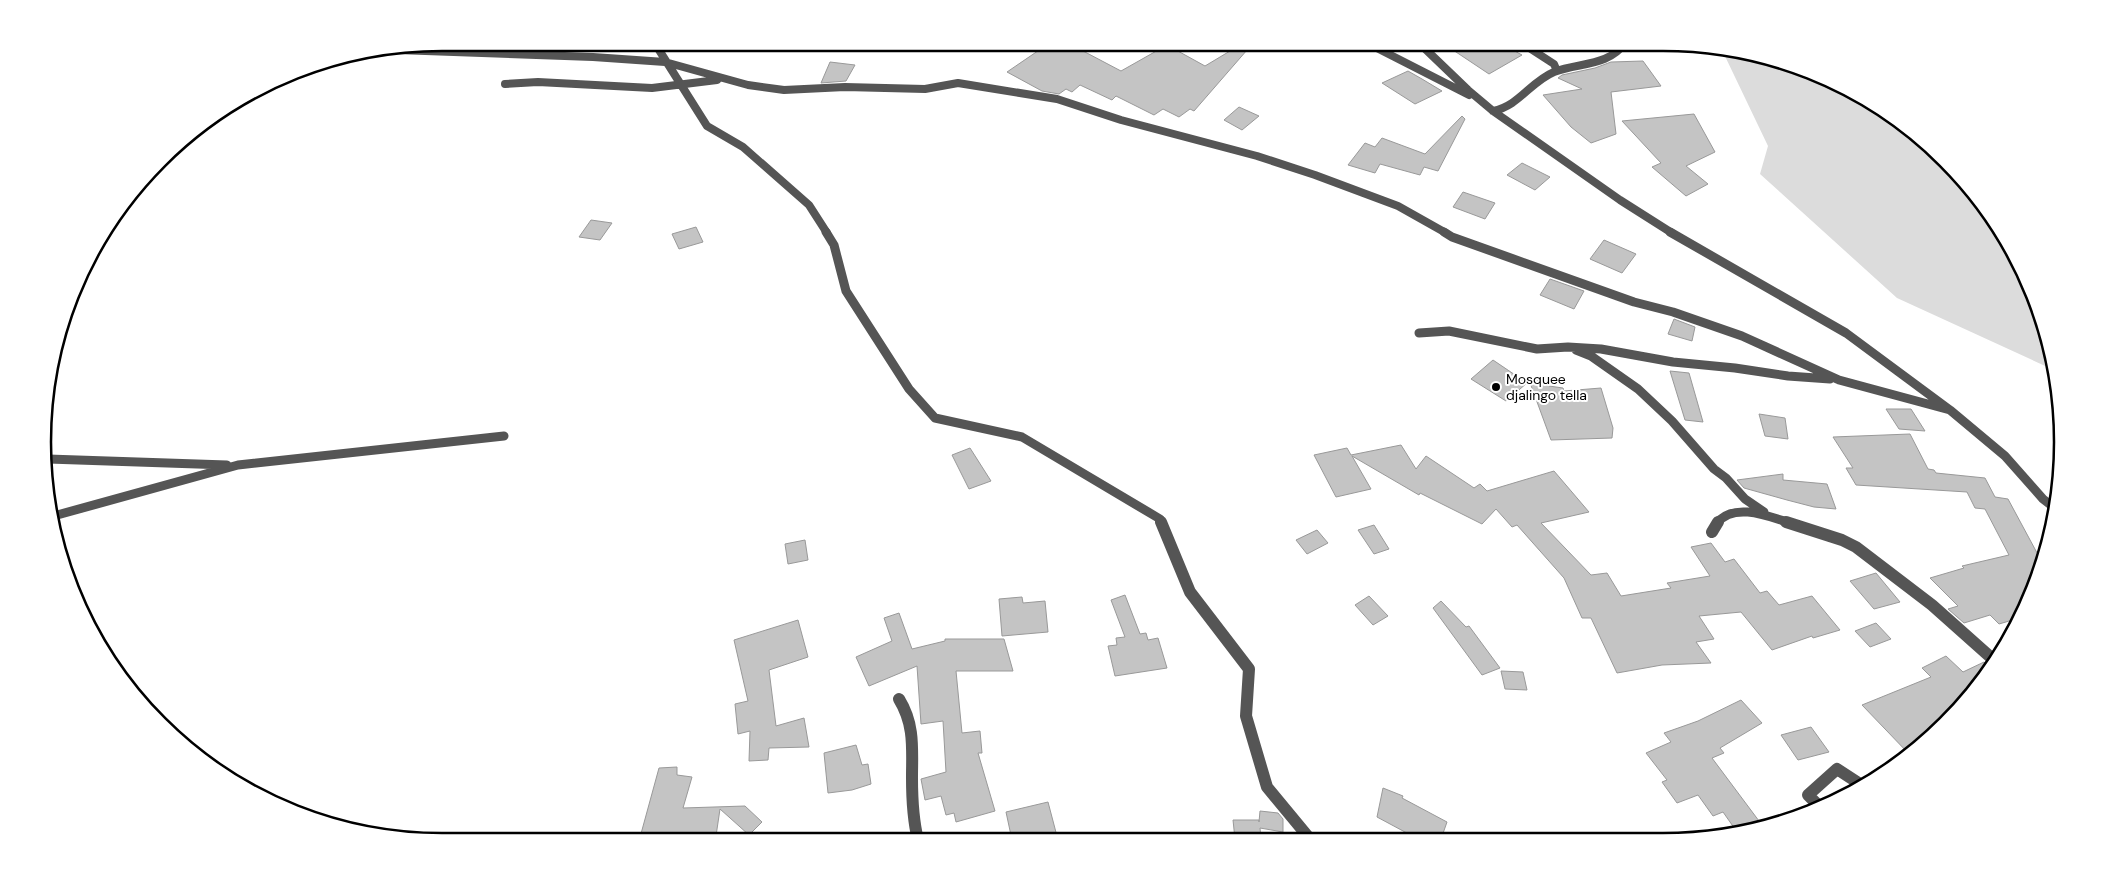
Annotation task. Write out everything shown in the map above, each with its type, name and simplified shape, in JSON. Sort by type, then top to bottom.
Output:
[{"type":"street","points":[[434,51],[593,57],[665,62],[748,85],[799,90],[845,87],[925,90],[958,83],[1072,103],[1121,120],[1257,156],[1342,185],[1398,206],[1452,236],[1634,302],[1673,312],[1742,336],[1839,380],[1950,410]]},
{"type":"street","points":[[659,51],[707,126],[744,147],[809,206],[834,245],[846,291],[909,389],[935,418],[1022,437],[1160,519],[1190,592],[1249,670],[1246,716],[1267,787],[1305,833]]},
{"type":"street","points":[[1382,51],[1454,89],[1476,98]]},
{"type":"street","points":[[1428,51],[1476,98],[1620,200],[1691,246],[1846,333],[1950,410],[2005,456],[2048,503]]},
{"type":"street","points":[[1534,51],[1554,64],[1557,70]]},
{"type":"street","points":[[1493,111],[1505,110],[1523,96],[1530,86],[1557,70],[1608,58],[1619,51]]},
{"type":"street","points":[[505,84],[538,82],[594,86],[617,85],[638,88],[725,80]]},
{"type":"street","points":[[1419,333],[1449,331],[1537,350],[1568,347],[1602,349],[1673,362],[1735,368],[1788,376],[1839,380]]},
{"type":"street","points":[[1568,347],[1591,356],[1638,389],[1672,421],[1714,469],[1726,478],[1745,499],[1777,520]]},
{"type":"street","points":[[52,459],[238,465],[504,436]]},
{"type":"street","points":[[58,515],[238,465]]},
{"type":"street","points":[[1712,532],[1720,520],[1729,513],[1744,511],[1842,540],[1856,547],[1932,605],[1989,657]]},
{"type":"street","points":[[899,698],[908,715],[913,734],[912,771],[916,833]]},
{"type":"street","points":[[1815,802],[1808,795],[1837,769],[1856,781]]},
{"type":"shaded area","points":[[1725,57],[1764,65],[1813,81],[1880,117],[1921,148],[1957,184],[1988,225],[2001,247],[2024,292],[2033,316],[2046,366],[1897,298],[1760,174],[1768,146]]},
{"type":"building","points":[[1038,51],[1083,51],[1121,71],[1156,51],[1178,51],[1205,66],[1230,51],[1246,51],[1194,111],[1190,109],[1179,117],[1163,109],[1154,115],[1116,96],[1112,100],[1080,85],[1072,92],[1066,89],[1059,94],[1042,91],[1007,72]]},
{"type":"building","points":[[1454,51],[1515,51],[1522,55],[1489,74]]},
{"type":"building","points":[[1643,61],[1661,86],[1611,92],[1616,134],[1591,143],[1571,127],[1543,95],[1582,89],[1558,78],[1562,75],[1595,68],[1611,62]]},
{"type":"building","points":[[830,62],[855,65],[846,81],[821,83]]},
{"type":"building","points":[[1408,71],[1442,91],[1415,104],[1382,83]]},
{"type":"building","points":[[1239,107],[1259,116],[1242,130],[1224,120]]},
{"type":"building","points":[[1694,114],[1715,152],[1686,166],[1708,184],[1686,196],[1652,167],[1661,163],[1622,121]]},
{"type":"building","points":[[1462,116],[1465,119],[1438,171],[1424,167],[1420,175],[1380,164],[1375,173],[1348,165],[1365,143],[1375,147],[1382,138],[1425,154]]},
{"type":"building","points":[[1522,163],[1550,177],[1535,190],[1507,175]]},
{"type":"building","points":[[1463,192],[1495,203],[1485,219],[1453,207]]},
{"type":"building","points":[[591,220],[612,223],[600,240],[579,237]]},
{"type":"building","points":[[696,227],[703,242],[679,249],[672,234]]},
{"type":"building","points":[[1604,240],[1636,254],[1622,273],[1590,259]]},
{"type":"building","points":[[1550,279],[1584,291],[1574,309],[1540,295]]},
{"type":"building","points":[[1674,319],[1695,327],[1692,341],[1668,334]]},
{"type":"building","points":[[1493,360],[1527,383],[1506,401],[1471,379]]},
{"type":"building","points":[[1670,371],[1689,373],[1703,422],[1685,420]]},
{"type":"building","points":[[1529,380],[1548,381],[1549,386],[1563,388],[1564,391],[1601,388],[1613,428],[1612,438],[1551,440]]},
{"type":"building","points":[[1886,409],[1911,409],[1925,431],[1899,429]]},
{"type":"building","points":[[1759,414],[1785,418],[1788,439],[1765,436]]},
{"type":"building","points":[[1910,434],[1928,469],[1934,470],[1936,473],[1985,478],[1995,497],[2008,499],[2037,553],[2024,592],[2010,621],[1999,624],[1990,615],[1964,623],[1948,609],[1958,606],[1930,578],[1964,568],[1962,566],[2009,555],[1985,509],[1975,508],[1967,492],[1856,485],[1846,468],[1853,468],[1833,437]]},
{"type":"building","points":[[1401,445],[1416,469],[1426,456],[1474,488],[1480,484],[1487,491],[1554,471],[1589,512],[1541,523],[1591,575],[1607,573],[1621,596],[1671,588],[1667,583],[1710,576],[1691,547],[1711,543],[1725,562],[1734,559],[1760,593],[1767,591],[1779,605],[1812,596],[1840,630],[1813,638],[1812,636],[1772,650],[1741,612],[1699,616],[1714,639],[1696,642],[1711,663],[1662,665],[1617,673],[1591,618],[1582,618],[1564,578],[1517,525],[1512,527],[1496,509],[1482,524],[1420,493],[1419,495],[1352,456],[1371,489],[1336,497],[1314,455],[1347,448],[1351,455]]},
{"type":"building","points":[[970,448],[991,481],[969,489],[952,455]]},
{"type":"building","points":[[1783,474],[1783,480],[1827,484],[1836,509],[1814,507],[1744,488],[1737,480]]},
{"type":"building","points":[[1374,525],[1389,549],[1374,554],[1358,530]]},
{"type":"building","points":[[1317,530],[1328,543],[1307,554],[1296,540]]},
{"type":"building","points":[[805,540],[808,560],[788,564],[785,544]]},
{"type":"building","points":[[1876,573],[1900,602],[1874,609],[1850,581]]},
{"type":"building","points":[[1125,595],[1140,634],[1146,633],[1148,640],[1158,638],[1167,668],[1115,676],[1108,646],[1117,645],[1116,638],[1125,637],[1111,600]]},
{"type":"building","points":[[1369,596],[1388,616],[1373,625],[1355,605]]},
{"type":"building","points":[[1022,597],[1023,603],[1045,601],[1048,632],[1002,636],[999,599]]},
{"type":"building","points":[[1441,601],[1466,627],[1469,626],[1500,668],[1482,675],[1433,608]]},
{"type":"building","points":[[899,613],[912,649],[945,641],[945,639],[1004,639],[1013,671],[956,671],[962,733],[980,731],[982,753],[978,753],[995,811],[956,822],[954,813],[946,815],[941,796],[925,800],[921,779],[946,772],[943,721],[921,724],[917,666],[869,686],[856,657],[892,641],[884,618]]},
{"type":"building","points":[[798,620],[808,657],[769,670],[776,726],[804,718],[809,747],[769,748],[768,760],[749,761],[750,731],[738,734],[735,704],[748,701],[734,640]]},
{"type":"building","points":[[1876,623],[1891,639],[1870,647],[1855,631]]},
{"type":"building","points":[[1946,656],[1963,672],[1985,663],[1957,700],[1921,736],[1904,749],[1862,705],[1931,677],[1922,668]]},
{"type":"building","points":[[1501,671],[1523,672],[1527,690],[1505,689]]},
{"type":"building","points":[[1741,700],[1762,723],[1720,748],[1724,753],[1712,758],[1759,820],[1733,826],[1723,812],[1713,816],[1698,795],[1677,803],[1662,782],[1667,780],[1646,753],[1671,742],[1664,733],[1698,721]]},
{"type":"building","points":[[1811,727],[1829,752],[1798,760],[1781,735]]},
{"type":"building","points":[[856,745],[862,765],[868,764],[871,784],[852,790],[828,793],[824,753]]},
{"type":"building","points":[[677,767],[677,775],[692,777],[683,808],[745,806],[762,822],[751,833],[747,833],[720,809],[716,833],[641,833],[659,768]]},
{"type":"building","points":[[1383,788],[1403,796],[1402,798],[1447,822],[1443,833],[1407,833],[1377,817]]},
{"type":"building","points":[[1048,802],[1056,833],[1010,833],[1006,812]]},
{"type":"building","points":[[1260,811],[1278,813],[1283,819],[1283,832],[1260,828],[1260,833],[1234,833],[1233,820],[1259,820],[1259,822]]},
{"type":"place","name":"Mosquee djalingo tella","points":[[1496,387]]}]
